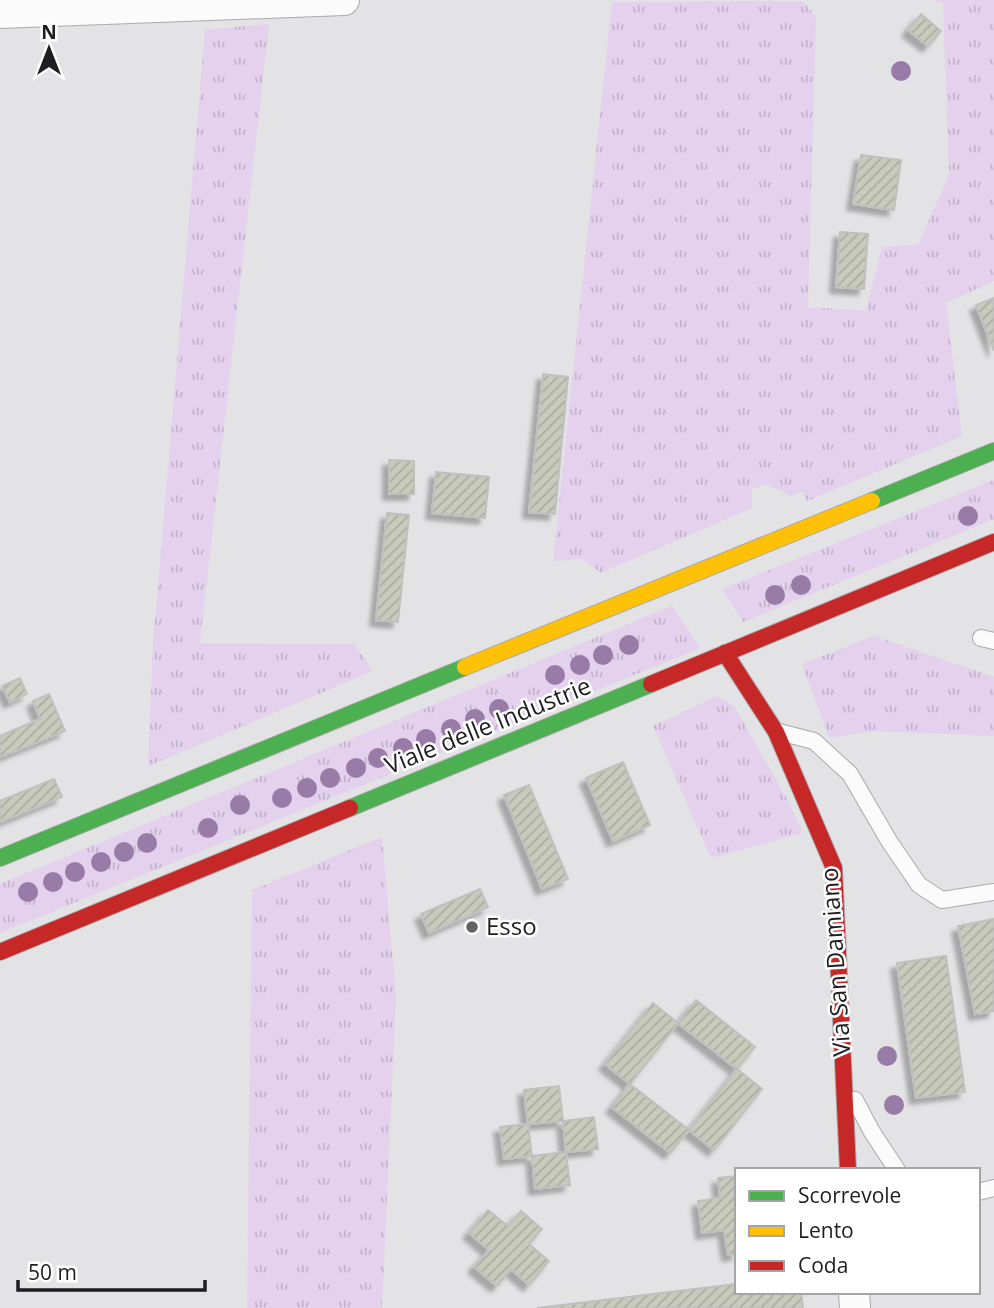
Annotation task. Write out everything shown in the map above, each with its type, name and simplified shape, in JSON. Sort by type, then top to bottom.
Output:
[{"type":"main road","points":[[0,858],[994,450]]},
{"type":"main road","name":"Viale delle Industrie","points":[[0,952],[994,542]]},
{"type":"main road","name":"Via San Damiano","points":[[725,653],[776,732],[834,868],[848,1168]]},
{"type":"street","points":[[0,13],[344,0]]},
{"type":"lane","points":[[776,732],[814,741],[850,774],[889,841],[919,885],[942,900],[994,892]]},
{"type":"lane","points":[[844,1079],[872,1132],[896,1168]]},
{"type":"green space","points":[[932,0],[994,0],[994,281],[946,303],[962,436],[807,501],[803,491],[791,496],[766,484],[752,489],[752,508],[601,573],[582,559],[553,561],[612,2],[802,1],[816,16],[808,307],[866,311],[882,247],[918,245],[949,175],[943,3]]},
{"type":"green space","points":[[269,24],[200,643],[354,644],[373,671],[148,766],[153,644],[205,30]]},
{"type":"green space","points":[[994,480],[994,519],[743,622],[722,589]]},
{"type":"green space","points":[[672,606],[700,648],[0,933],[0,884]]},
{"type":"green space","points":[[874,636],[994,677],[994,736],[871,731],[829,738],[802,664]]},
{"type":"green space","points":[[717,696],[734,706],[786,797],[803,833],[711,858],[653,726]]},
{"type":"green space","points":[[382,837],[396,997],[382,1308],[247,1308],[252,890]]},
{"type":"building","points":[[921,14],[941,31],[928,46],[908,30]]},
{"type":"building","points":[[861,155],[901,160],[894,210],[853,204]]},
{"type":"building","points":[[840,232],[868,234],[864,289],[836,287]]},
{"type":"building","points":[[994,298],[994,351],[976,305]]},
{"type":"building","points":[[543,374],[568,377],[555,514],[529,512]]},
{"type":"building","points":[[389,460],[414,461],[414,494],[389,494]]},
{"type":"building","points":[[436,472],[489,477],[485,518],[432,513]]},
{"type":"building","points":[[387,513],[409,515],[398,622],[376,620]]},
{"type":"building","points":[[20,678],[27,694],[10,702],[2,686]]},
{"type":"building","points":[[49,694],[65,731],[0,757],[0,736],[40,719],[33,701]]},
{"type":"building","points":[[623,762],[650,825],[613,841],[586,778]]},
{"type":"building","points":[[54,779],[62,797],[0,822],[0,801]]},
{"type":"building","points":[[529,785],[568,879],[542,889],[504,795]]},
{"type":"building","points":[[480,889],[488,907],[429,933],[421,914]]},
{"type":"building","points":[[994,919],[994,1011],[975,1014],[958,926]]},
{"type":"building","points":[[946,956],[965,1092],[916,1098],[897,963]]},
{"type":"building","points":[[696,1000],[755,1047],[737,1069],[678,1023]]},
{"type":"building","points":[[653,1003],[678,1023],[630,1084],[605,1064]]},
{"type":"building","points":[[737,1069],[762,1089],[714,1150],[689,1130]]},
{"type":"building","points":[[630,1084],[689,1130],[670,1153],[612,1107]]},
{"type":"building","points":[[559,1086],[563,1121],[528,1124],[524,1090]]},
{"type":"building","points":[[594,1117],[598,1149],[566,1152],[563,1121]]},
{"type":"building","points":[[528,1124],[532,1156],[504,1159],[500,1127]]},
{"type":"building","points":[[566,1152],[570,1185],[535,1189],[532,1156]]},
{"type":"building","points":[[735,1176],[735,1254],[728,1255],[724,1230],[702,1233],[698,1201],[720,1198],[718,1178]]},
{"type":"building","points":[[488,1210],[508,1226],[521,1211],[542,1229],[529,1244],[549,1261],[529,1285],[511,1269],[497,1286],[474,1267],[489,1250],[469,1233]]},
{"type":"building","points":[[735,1284],[735,1294],[801,1294],[803,1308],[537,1308]]},
{"type":"traffic: fast","points":[[872,501],[994,451]]},
{"type":"traffic: fast","points":[[0,858],[465,667]]},
{"type":"traffic: fast","points":[[350,808],[651,684]]},
{"type":"traffic: slow","points":[[465,667],[872,501]]},
{"type":"traffic: jam","points":[[651,684],[994,542]]},
{"type":"traffic: jam","points":[[725,653],[776,732],[834,868],[848,1168]]},
{"type":"traffic: jam","points":[[0,952],[350,808]]},
{"type":"place","name":"Esso","points":[[472,927]]}]
